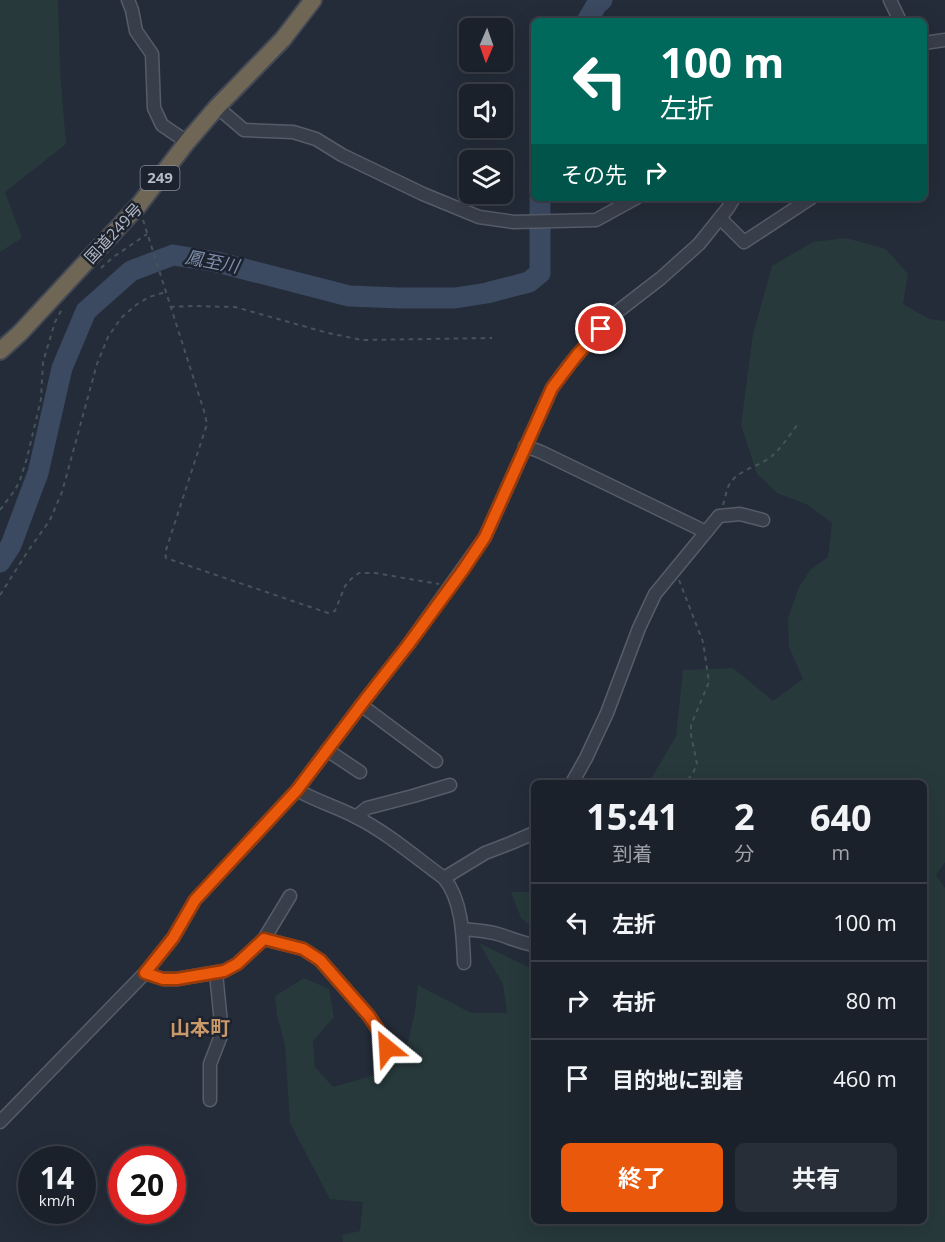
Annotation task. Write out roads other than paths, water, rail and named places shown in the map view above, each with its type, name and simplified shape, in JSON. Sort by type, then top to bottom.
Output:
[{"type":"highway","name":"国道249号","points":[[0,351],[20,333],[139,205],[217,107],[283,39],[307,2]]},
{"type":"street","points":[[128,0],[136,31],[152,54],[154,108],[162,125],[187,142]]},
{"type":"street","points":[[890,0],[899,18]]},
{"type":"street","points":[[927,43],[945,40]]},
{"type":"street","points":[[217,107],[244,130],[293,132],[316,139],[352,160],[423,194],[479,217],[514,222],[596,220],[631,201]]},
{"type":"street","points":[[0,1121],[145,973],[173,938],[195,900],[297,790],[408,645],[485,537],[552,388],[585,346],[617,312],[661,278],[699,244],[732,201]]},
{"type":"street","points":[[720,218],[744,242],[806,201]]},
{"type":"street","points":[[525,446],[706,532]]},
{"type":"street","points":[[574,780],[607,713],[646,610],[655,594],[719,516],[740,514],[763,520]]},
{"type":"street","points":[[361,705],[436,761]]},
{"type":"street","points":[[327,750],[360,772]]},
{"type":"street","points":[[356,817],[367,808],[450,785]]},
{"type":"street","points":[[297,790],[356,817],[391,837],[444,878],[452,888],[462,929],[464,963]]},
{"type":"street","points":[[444,878],[485,853],[531,833]]},
{"type":"street","points":[[145,973],[163,979],[177,979],[224,971],[237,964],[264,939],[290,896]]},
{"type":"street","points":[[462,929],[501,935],[531,944]]},
{"type":"street","points":[[264,939],[303,949],[320,960],[369,1016],[385,1040],[387,1048]]},
{"type":"street","points":[[210,1100],[210,1064],[222,1033],[216,973]]},
{"type":"waterway","name":"鳳至川","points":[[589,18],[602,0]]},
{"type":"waterway","name":"鳳至川","points":[[0,562],[11,545],[38,473],[62,368],[86,311],[131,271],[173,255],[217,262],[349,296],[455,298],[487,293],[529,282],[540,273],[540,201]]},
{"type":"district","name":"山本町","points":[[200,1028]]}]
